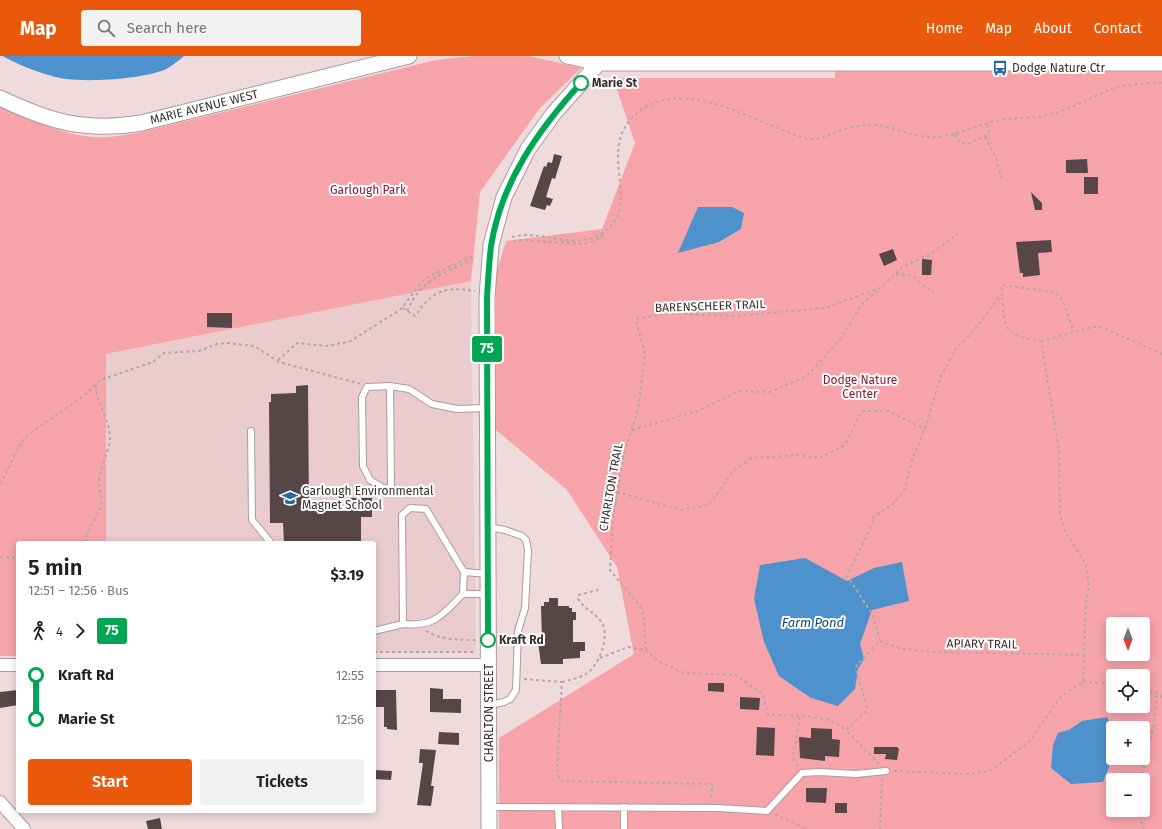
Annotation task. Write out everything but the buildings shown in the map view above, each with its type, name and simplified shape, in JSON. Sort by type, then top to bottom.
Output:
[{"type":"street","name":"MARIE AVENUE WEST","points":[[0,98],[47,118],[71,124],[104,127],[124,126],[409,56]]},
{"type":"street","points":[[567,56],[602,59],[1112,59],[1162,63]]},
{"type":"street","name":"CHARLTON STREET","points":[[489,829],[487,298],[491,245],[504,198],[528,149],[554,113],[602,59]]},
{"type":"street","points":[[0,665],[16,665]]},
{"type":"street","points":[[376,665],[488,665]]},
{"type":"street","points":[[0,802],[24,829]]},
{"type":"lane","points":[[390,386],[391,488],[383,488],[370,480],[363,466],[362,398],[367,387],[390,386],[409,390],[432,404],[457,409],[487,408]]},
{"type":"lane","points":[[251,431],[252,520],[269,541]]},
{"type":"lane","points":[[376,630],[402,624],[415,625],[435,621],[463,594],[464,572],[426,509],[410,508],[402,515],[402,624]]},
{"type":"lane","points":[[488,527],[517,534],[526,540],[527,544],[525,608],[518,631],[516,690],[510,699],[504,702],[489,704]]},
{"type":"lane","points":[[464,572],[488,574]]},
{"type":"lane","points":[[463,594],[488,594]]},
{"type":"lane","points":[[489,806],[767,810],[802,773],[819,772],[856,774],[884,771]]},
{"type":"lane","points":[[558,806],[558,829]]},
{"type":"lane","points":[[624,807],[624,829]]},
{"type":"path","points":[[513,241],[588,244],[602,237],[620,211],[622,199],[617,162],[620,134],[635,114],[645,106],[660,101],[689,98],[706,102],[736,111],[809,139],[828,137],[852,127],[876,125],[930,137],[944,137],[1001,120],[1051,114],[1113,89],[1139,84],[1162,83]]},
{"type":"path","points":[[956,134],[959,142],[965,144],[985,137],[989,131],[987,124]]},
{"type":"path","points":[[985,137],[996,158],[1002,180]]},
{"type":"path","points":[[512,237],[525,236],[585,241],[606,230]]},
{"type":"path","name":"BARENSCHEER TRAIL","points":[[636,319],[667,313],[735,316],[825,308],[880,288],[904,266],[930,254],[958,234]]},
{"type":"path","points":[[278,360],[296,343],[326,346],[350,342],[384,322],[402,308],[424,280],[472,256]]},
{"type":"path","points":[[407,311],[418,293],[432,278],[473,259]]},
{"type":"path","points":[[896,274],[912,276],[934,292]]},
{"type":"path","points":[[1074,332],[1063,302],[1055,292],[1002,285],[1004,320],[1009,330],[1018,337],[1041,341],[1093,327],[1104,328],[1158,350],[1162,354]]},
{"type":"path","points":[[402,308],[415,316],[428,300],[444,291],[459,288],[476,292]]},
{"type":"path","points":[[632,430],[697,411],[739,391],[770,392],[807,376],[842,337],[861,305],[880,288]]},
{"type":"path","points":[[846,730],[866,711],[867,707],[856,669],[857,665],[880,641],[874,614],[847,576],[873,522],[872,518],[894,503],[905,488],[913,457],[925,429],[940,378],[957,347],[971,334],[1002,294]]},
{"type":"path","name":"CHARLTON TRAIL","points":[[636,319],[645,355],[638,409],[624,454],[617,492],[613,517],[610,570],[643,610],[646,650]]},
{"type":"path","points":[[1041,341],[1059,451],[1060,515],[1064,528],[1086,565],[1089,585],[1086,604],[1083,682]]},
{"type":"path","points":[[0,484],[26,437],[96,386],[100,380],[153,362],[164,353],[199,351],[217,344],[240,343],[254,346],[278,360],[300,369],[356,382],[367,387]]},
{"type":"path","points":[[86,541],[86,535],[102,506],[99,480],[110,438],[107,418],[97,395],[96,386]]},
{"type":"path","points":[[617,492],[681,510],[709,505],[734,470],[752,458],[799,455],[819,458],[845,445],[862,411],[888,411],[925,429]]},
{"type":"path","points":[[0,557],[16,558]]},
{"type":"path","points":[[600,658],[604,635],[603,624],[594,613],[578,599],[579,595],[601,589]]},
{"type":"path","points":[[415,625],[433,636],[452,639],[477,640]]},
{"type":"path","name":"APIARY TRAIL","points":[[880,641],[902,649],[935,652],[1085,655]]},
{"type":"path","points":[[517,678],[562,682],[586,674],[600,658],[628,647],[646,650],[658,661],[684,674],[736,675],[762,694],[768,715],[800,716],[830,720],[846,730],[884,771],[969,774],[990,771],[1030,741],[1061,696],[1083,682],[1106,684]]},
{"type":"path","points":[[376,652],[477,652]]},
{"type":"path","points":[[562,682],[556,769],[560,781],[712,784],[711,808]]},
{"type":"path","points":[[1150,692],[1162,697]]},
{"type":"path","points":[[1143,773],[1154,724],[1157,694]]},
{"type":"path","points":[[800,716],[793,757],[802,773]]},
{"type":"path","points":[[880,829],[884,771]]},
{"type":"path","points":[[767,810],[807,829]]},
{"type":"path","points":[[1140,817],[1144,829]]},
{"type":"shaded area","name":"Garlough Environmental Magnet School","points":[[471,281],[476,652],[376,653],[376,541],[106,541],[106,354]]},
{"type":"green space","name":"Garlough Park","points":[[474,56],[529,56],[581,68],[540,108],[480,192],[471,281],[106,354],[106,541],[16,541],[16,656],[0,656],[0,105],[53,128],[81,136],[110,137],[137,133],[436,60]]},
{"type":"green space","name":"Dodge Nature Center","points":[[835,56],[1162,56],[1162,829],[499,829],[499,738],[634,654],[617,567],[567,490],[495,429],[496,274],[506,241],[602,229],[635,143],[613,78],[835,78]]},
{"type":"water","points":[[3,56],[184,56],[167,69],[142,76],[116,79],[77,80],[51,76],[25,67]]},
{"type":"water","points":[[698,207],[732,207],[744,213],[741,229],[719,242],[678,253]]},
{"type":"water","name":"Farm Pond","points":[[805,558],[847,581],[874,568],[902,562],[909,601],[872,610],[860,644],[864,659],[858,669],[855,689],[838,706],[811,698],[779,676],[764,642],[754,599],[760,565]]},
{"type":"water","points":[[1107,717],[1109,721],[1106,721],[1106,765],[1110,765],[1103,782],[1071,784],[1051,768],[1053,745],[1058,733],[1069,730],[1082,721]]},
{"type":"bus line","name":"75","points":[[488,640],[487,298],[491,245],[504,198],[528,149],[554,113],[581,83]]},
{"type":"place","name":"Dodge Nature Ctr","points":[[1000,68]]},
{"type":"place","name":"Marie St","points":[[581,83]]},
{"type":"place","name":"Garlough Environmental Magnet School","points":[[290,498]]},
{"type":"place","name":"Kraft Rd","points":[[488,640]]}]
